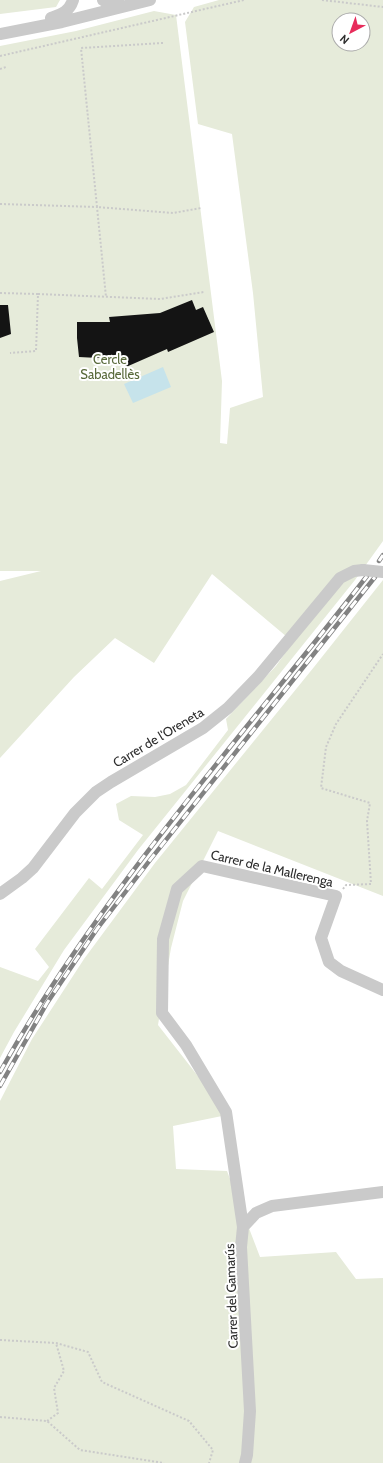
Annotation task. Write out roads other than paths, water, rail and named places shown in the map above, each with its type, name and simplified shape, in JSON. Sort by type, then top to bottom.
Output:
[{"type":"street","points":[[103,0],[112,5],[128,6]]},
{"type":"street","points":[[0,34],[67,11],[128,6],[150,0]]},
{"type":"street","points":[[0,28],[46,19],[67,11]]},
{"type":"street","name":"Carrer de l'Oreneta","points":[[0,894],[33,868],[75,813],[96,792],[203,728],[228,708],[258,677],[340,578],[354,571],[363,570],[383,572]]},
{"type":"street","name":"Carrer de la Mallerenga","points":[[243,1227],[226,1112],[186,1045],[162,1013],[163,939],[177,889],[202,866],[336,896],[322,938],[329,962],[341,971],[383,990]]},
{"type":"street","name":"Carrer del Gamarús","points":[[245,1463],[250,1411],[241,1247],[243,1227],[256,1213],[272,1206],[383,1192]]},
{"type":"water","points":[[163,367],[171,387],[133,403],[124,384]]},
{"type":"railway","points":[[379,561],[383,555]]},
{"type":"railway","points":[[0,1072],[39,1006],[82,941],[127,879],[222,757],[367,576]]},
{"type":"railway","points":[[0,1086],[47,1003],[97,929],[375,577]]},
{"type":"park label","name":"Cercle Sabadellès","points":[[110,366]]}]
